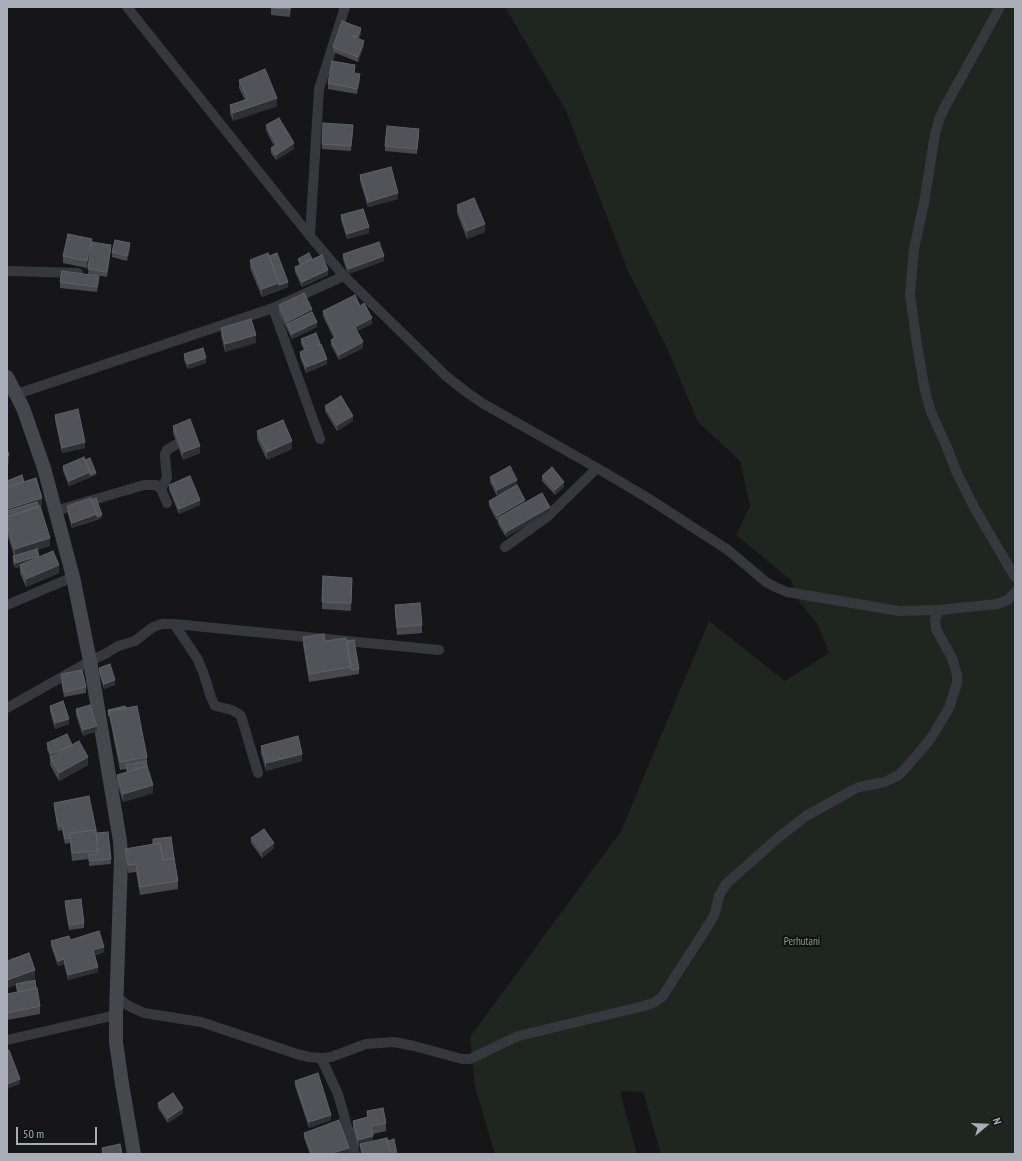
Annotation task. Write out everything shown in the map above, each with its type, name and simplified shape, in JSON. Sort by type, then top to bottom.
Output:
[{"type":"street","points":[[127,7],[310,236],[344,276],[446,376],[482,403],[646,497],[728,550],[766,582],[787,592],[899,611],[939,610],[997,604],[1008,600],[1015,592]]},
{"type":"street","points":[[310,236],[319,89],[345,7]]},
{"type":"street","points":[[1000,7],[940,117],[914,249],[910,294],[925,391],[931,412],[956,471],[975,509],[1015,577]]},
{"type":"street","points":[[7,271],[78,273]]},
{"type":"street","points":[[16,394],[273,308],[344,276]]},
{"type":"street","points":[[273,308],[320,439]]},
{"type":"street","points":[[7,377],[28,420],[44,468],[73,578],[90,661],[120,840],[121,858],[116,995],[116,1042],[134,1154]]},
{"type":"street","points":[[160,488],[167,478],[165,454],[167,450],[175,445]]},
{"type":"street","points":[[505,547],[546,517],[597,468]]},
{"type":"street","points":[[55,511],[144,485],[156,486],[160,488],[167,503]]},
{"type":"street","points":[[7,604],[73,578]]},
{"type":"street","points":[[116,995],[131,1007],[144,1013],[206,1023],[300,1055],[321,1058],[331,1057],[366,1044],[394,1042],[462,1059],[470,1059],[518,1036],[644,1006],[654,1002],[662,997],[711,921],[715,913],[719,896],[726,884],[784,833],[806,816],[859,787],[885,782],[899,774],[931,738],[949,708],[957,683],[957,674],[952,658],[936,629],[935,619],[939,610]]},
{"type":"street","points":[[7,708],[118,646],[135,641],[156,626],[162,624],[439,650]]},
{"type":"street","points":[[174,624],[197,658],[215,706],[232,710],[241,716],[258,773]]},
{"type":"street","points":[[7,1040],[116,1015]]},
{"type":"street","points":[[321,1058],[338,1094],[355,1154]]},
{"type":"green space","name":"Perhutani","points":[[505,7],[1015,7],[1015,1154],[661,1154],[643,1092],[620,1091],[637,1154],[495,1154],[475,1087],[470,1037],[621,831],[709,621],[785,681],[829,653],[818,625],[800,603],[791,580],[736,535],[750,506],[740,461],[698,422],[667,348],[628,271],[566,111]]},
{"type":"building","points":[[290,7],[290,9],[271,8]]},
{"type":"building","points":[[342,21],[361,28],[358,37],[352,36],[364,41],[358,57],[333,47]]},
{"type":"building","points":[[332,61],[355,65],[354,73],[360,74],[357,89],[328,83]]},
{"type":"building","points":[[265,69],[277,98],[233,113],[230,105],[248,99],[239,80]]},
{"type":"building","points":[[279,118],[294,143],[276,155],[271,148],[277,144],[266,125]]},
{"type":"building","points":[[323,123],[353,125],[351,146],[322,144]]},
{"type":"building","points":[[387,126],[419,129],[417,149],[385,146]]},
{"type":"building","points":[[391,167],[398,193],[368,202],[360,175]]},
{"type":"building","points":[[474,198],[485,224],[467,231],[457,205]]},
{"type":"building","points":[[363,209],[369,227],[347,234],[341,215]]},
{"type":"building","points":[[68,234],[92,239],[87,261],[63,256]]},
{"type":"building","points":[[115,240],[130,243],[127,256],[112,252]]},
{"type":"building","points":[[92,242],[111,245],[107,272],[88,269]]},
{"type":"building","points":[[379,242],[384,256],[348,269],[343,254]]},
{"type":"building","points":[[268,253],[279,283],[262,289],[250,260]]},
{"type":"building","points":[[277,253],[288,282],[279,285],[269,256]]},
{"type":"building","points":[[309,253],[312,259],[301,264],[298,259]]},
{"type":"building","points":[[322,255],[328,270],[302,282],[295,267]]},
{"type":"building","points":[[62,271],[99,276],[97,287],[60,282]]},
{"type":"building","points":[[304,293],[312,309],[287,322],[279,305]]},
{"type":"building","points":[[355,295],[360,306],[364,303],[372,318],[355,327],[363,342],[339,355],[331,340],[336,337],[323,311]]},
{"type":"building","points":[[312,312],[317,322],[292,334],[287,324]]},
{"type":"building","points":[[251,319],[256,335],[225,344],[221,328]]},
{"type":"building","points":[[316,333],[320,343],[317,345],[321,344],[327,359],[306,367],[300,352],[306,349],[301,339]]},
{"type":"building","points":[[203,348],[206,358],[188,364],[184,354]]},
{"type":"building","points":[[341,396],[353,416],[337,425],[325,406]]},
{"type":"building","points":[[78,409],[85,442],[62,448],[55,415]]},
{"type":"building","points":[[190,419],[200,446],[183,452],[173,426]]},
{"type":"building","points":[[283,420],[292,441],[267,452],[257,431]]},
{"type":"building","points":[[84,457],[90,472],[69,481],[63,466]]},
{"type":"building","points":[[90,458],[96,473],[90,475],[85,460]]},
{"type":"building","points":[[510,466],[517,480],[497,490],[490,477]]},
{"type":"building","points":[[552,467],[564,482],[555,490],[542,476]]},
{"type":"building","points":[[22,475],[24,482],[7,487],[7,481]]},
{"type":"building","points":[[190,476],[200,500],[179,509],[169,485]]},
{"type":"building","points":[[36,478],[42,498],[7,509],[7,487]]},
{"type":"building","points":[[517,485],[525,500],[497,516],[489,501]]},
{"type":"building","points":[[542,493],[550,507],[506,532],[498,518]]},
{"type":"building","points":[[91,498],[97,514],[72,523],[67,506]]},
{"type":"building","points":[[96,498],[102,515],[97,517],[92,500]]},
{"type":"building","points":[[37,502],[39,507],[7,517],[7,511]]},
{"type":"building","points":[[40,506],[50,538],[15,549],[7,525],[7,517]]},
{"type":"building","points":[[37,549],[39,556],[15,563],[13,556]]},
{"type":"building","points":[[53,551],[59,565],[26,579],[20,565]]},
{"type":"building","points":[[323,576],[352,578],[351,603],[322,602]]},
{"type":"building","points":[[420,603],[422,625],[397,627],[395,605]]},
{"type":"building","points":[[324,634],[325,641],[346,638],[351,667],[309,674],[303,637]]},
{"type":"building","points":[[354,640],[359,669],[351,670],[347,641]]},
{"type":"building","points":[[110,664],[115,680],[104,684],[99,668]]},
{"type":"building","points":[[82,670],[86,687],[64,692],[61,674]]},
{"type":"building","points":[[63,701],[69,719],[55,723],[50,706]]},
{"type":"building","points":[[90,705],[97,726],[83,730],[76,709]]},
{"type":"building","points":[[125,706],[126,708],[109,711],[109,716],[108,710]]},
{"type":"building","points":[[137,706],[147,757],[120,762],[109,711]]},
{"type":"building","points":[[67,734],[72,745],[51,754],[47,743]]},
{"type":"building","points":[[298,736],[302,754],[266,763],[261,746]]},
{"type":"building","points":[[79,741],[88,757],[59,773],[50,757]]},
{"type":"building","points":[[146,761],[147,766],[128,772],[126,765]]},
{"type":"building","points":[[147,766],[153,785],[123,794],[117,775]]},
{"type":"building","points":[[89,796],[96,830],[70,833],[70,838],[65,839],[62,825],[58,826],[54,803]]},
{"type":"building","points":[[264,829],[274,843],[262,852],[251,838]]},
{"type":"building","points":[[96,830],[98,851],[72,853],[70,833]]},
{"type":"building","points":[[108,832],[111,859],[89,861],[89,854],[98,853],[96,833]]},
{"type":"building","points":[[171,837],[174,858],[163,860],[160,843],[153,844],[153,839]]},
{"type":"building","points":[[160,843],[163,860],[174,858],[178,881],[140,887],[136,864],[128,865],[125,849]]},
{"type":"building","points":[[81,899],[84,923],[69,925],[65,901]]},
{"type":"building","points":[[99,931],[104,947],[93,950],[98,967],[68,975],[64,959],[58,961],[51,941],[69,936],[70,940]]},
{"type":"building","points":[[29,953],[35,970],[7,980],[7,961]]},
{"type":"building","points":[[35,980],[36,988],[18,992],[16,984]]},
{"type":"building","points":[[37,988],[40,1006],[7,1013],[7,994]]},
{"type":"building","points":[[7,1050],[9,1050],[20,1079],[7,1084]]},
{"type":"building","points":[[318,1073],[331,1115],[309,1122],[295,1081]]},
{"type":"building","points":[[173,1093],[183,1108],[168,1118],[158,1103]]},
{"type":"building","points":[[383,1108],[386,1123],[371,1126],[373,1136],[358,1140],[353,1121],[368,1117],[367,1111]]},
{"type":"building","points":[[339,1120],[349,1148],[329,1154],[312,1154],[304,1133]]},
{"type":"building","points":[[387,1138],[391,1154],[363,1154],[360,1144]]},
{"type":"building","points":[[394,1139],[397,1154],[391,1154],[388,1141]]},
{"type":"building","points":[[120,1144],[122,1154],[103,1154],[102,1148]]}]
